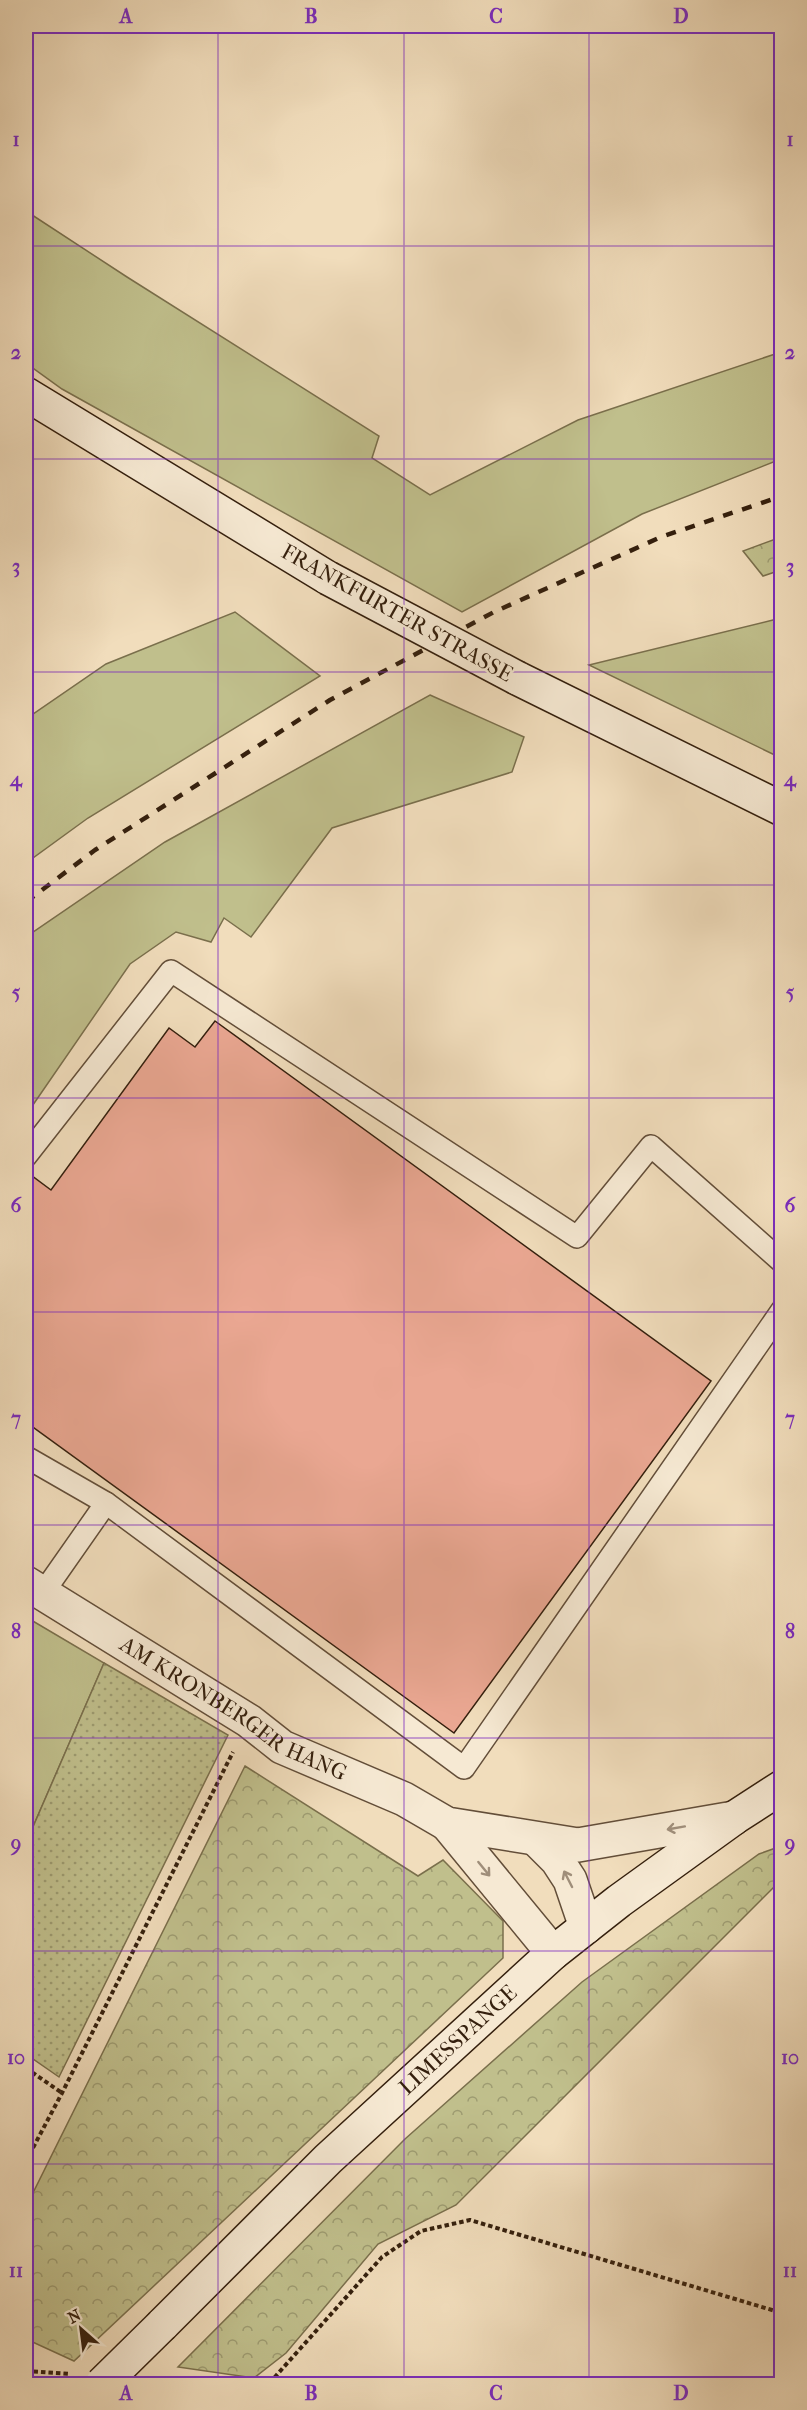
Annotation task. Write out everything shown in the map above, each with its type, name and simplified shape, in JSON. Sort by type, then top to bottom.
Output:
[{"type":"main road","name":"FRANKFURTER STRASSE","points":[[26,394],[328,578],[517,678],[782,809]]},
{"type":"main road","name":"AM KRONBERGER HANG","points":[[34,1588],[249,1721],[282,1747],[404,1799],[447,1824],[553,1953]]},
{"type":"main road","name":"LIMESSPANGE","points":[[102,2385],[328,2160],[553,1953],[734,1818],[782,1787]]},
{"type":"main road","name":"AM KRONBERGER HANG","points":[[447,1824],[578,1845],[734,1818]]},
{"type":"main road","points":[[536,1839],[557,1860],[570,1880],[586,1927]]},
{"type":"lane","points":[[26,1156],[171,971],[577,1237],[651,1146],[782,1262]]},
{"type":"lane","points":[[26,1457],[106,1503],[464,1768],[782,1310]]},
{"type":"lane","points":[[34,1588],[106,1503]]},
{"type":"path","points":[[26,2161],[249,1721]]},
{"type":"path","points":[[26,2068],[62,2093]]},
{"type":"path","points":[[261,2385],[274,2378],[382,2257],[421,2231],[470,2220],[782,2313]]},
{"type":"green space","points":[[26,211],[379,436],[372,458],[430,495],[578,420],[781,352],[781,459],[642,514],[462,612],[62,389],[26,363]]},
{"type":"green space","points":[[781,537],[781,570],[763,576],[743,551]]},
{"type":"green space","points":[[235,612],[320,676],[88,818],[26,863],[26,719],[106,664]]},
{"type":"green space","points":[[781,618],[781,758],[589,665]]},
{"type":"green space","points":[[430,695],[524,737],[512,772],[332,828],[251,937],[224,918],[211,942],[176,932],[130,964],[26,1115],[26,937],[165,842]]},
{"type":"green space","points":[[26,1617],[104,1663],[26,1843]]},
{"type":"green space","points":[[104,1663],[228,1735],[59,2077],[26,2054],[26,1843]]},
{"type":"green space","points":[[245,1766],[418,1876],[443,1860],[503,1921],[503,1958],[74,2361],[26,2339],[26,2207]]},
{"type":"green space","points":[[781,1846],[781,1880],[456,2205],[378,2244],[286,2353],[254,2378],[178,2367],[405,2139],[582,1982],[759,1854]]},
{"type":"building","points":[[215,1021],[711,1381],[454,1733],[26,1422],[26,1177],[28,1173],[51,1190],[169,1028],[195,1047]]},
{"type":"railway","points":[[26,902],[95,850],[330,700],[494,612],[661,537],[782,496]]}]
